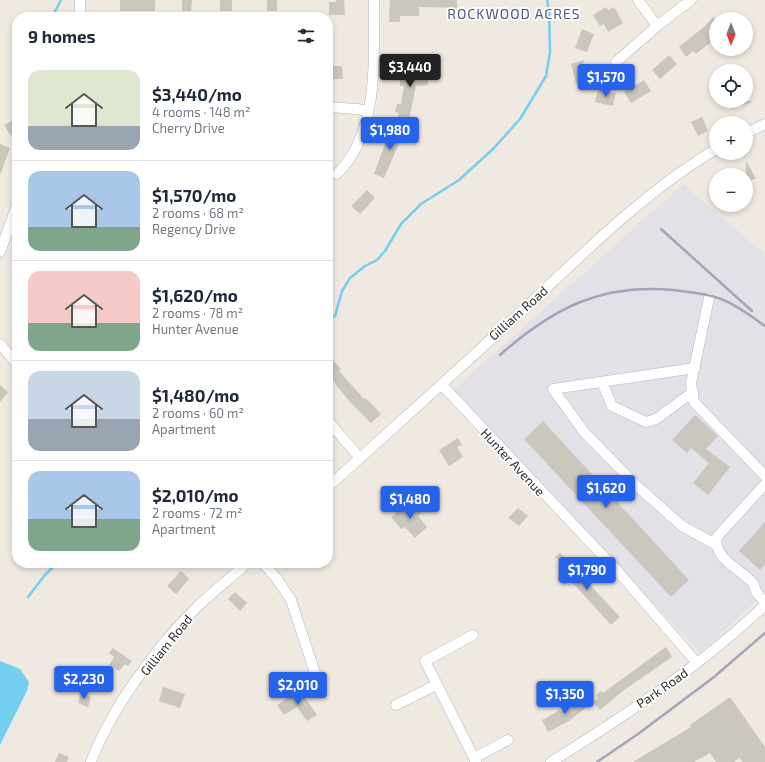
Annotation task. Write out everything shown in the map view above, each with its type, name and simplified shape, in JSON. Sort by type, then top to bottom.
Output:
[{"type":"street","points":[[80,0],[80,12]]},
{"type":"street","points":[[337,174],[349,160],[356,147],[368,111],[373,80],[374,0]]},
{"type":"street","points":[[638,0],[657,26]]},
{"type":"street","points":[[616,62],[657,26],[691,0]]},
{"type":"street","points":[[333,107],[368,111]]},
{"type":"street","points":[[753,130],[765,124]]},
{"type":"street","name":"Gilliam Road","points":[[333,482],[442,385],[571,263],[628,212],[671,178],[709,154]]},
{"type":"street","points":[[0,252],[12,219]]},
{"type":"street","points":[[709,298],[691,383],[694,402],[765,476]]},
{"type":"street","points":[[0,344],[12,358]]},
{"type":"street","points":[[695,368],[554,389],[584,432],[637,486],[682,526],[715,544],[718,551],[726,560],[752,582],[757,593],[765,602]]},
{"type":"street","points":[[602,382],[612,406],[646,422],[656,419],[692,392]]},
{"type":"street","name":"Hunter Avenue","points":[[442,385],[620,574],[697,663]]},
{"type":"street","points":[[333,427],[360,458]]},
{"type":"street","points":[[715,544],[717,537],[765,484]]},
{"type":"street","name":"Gilliam Road","points":[[90,762],[116,712],[157,653],[194,610],[241,568]]},
{"type":"street","points":[[268,568],[278,579],[290,600],[320,688]]},
{"type":"street","name":"Park Road","points":[[551,762],[606,728],[697,663],[765,606]]},
{"type":"street","points":[[473,634],[425,661],[475,760],[508,740]]},
{"type":"street","points":[[396,705],[436,685]]},
{"type":"shaded area","points":[[683,184],[709,206],[709,212],[716,212],[765,254],[765,593],[700,653],[453,390]]},
{"type":"water","points":[[0,661],[20,669],[29,682],[27,691],[0,745]]},
{"type":"building","points":[[120,0],[155,0],[155,11],[120,11]]},
{"type":"building","points":[[182,0],[192,0],[191,11],[182,11]]},
{"type":"building","points":[[220,0],[232,0],[232,11],[220,11]]},
{"type":"building","points":[[267,0],[277,0],[277,11],[267,11]]},
{"type":"building","points":[[336,0],[344,0],[345,15],[333,15],[333,12],[329,12],[329,2],[336,2]]},
{"type":"building","points":[[390,0],[457,0],[457,8],[419,7],[419,16],[400,16],[400,22],[389,22]]},
{"type":"building","points":[[606,7],[608,10],[614,7],[623,23],[608,32],[604,24],[600,26],[593,15]]},
{"type":"building","points":[[709,22],[709,44],[696,54],[693,51],[686,57],[679,47]]},
{"type":"building","points":[[582,29],[594,34],[587,52],[575,48]]},
{"type":"building","points":[[669,55],[677,64],[660,79],[652,70]]},
{"type":"building","points":[[584,60],[581,69],[589,67],[592,78],[576,83],[571,64]]},
{"type":"building","points":[[400,62],[412,62],[412,71],[428,71],[428,85],[416,86],[409,120],[398,118],[399,113],[395,112],[397,104],[401,104],[404,86],[400,86]]},
{"type":"building","points":[[333,66],[342,66],[343,79],[333,79]]},
{"type":"building","points":[[644,80],[651,91],[631,103],[624,92]]},
{"type":"building","points":[[598,89],[616,93],[613,106],[595,102]]},
{"type":"building","points":[[702,117],[708,131],[698,136],[691,122]]},
{"type":"building","points":[[12,121],[12,134],[10,135],[4,125]]},
{"type":"building","points":[[391,127],[408,134],[405,143],[400,141],[384,178],[374,174]]},
{"type":"building","points":[[0,144],[10,148],[1,173],[0,173]]},
{"type":"building","points":[[746,161],[750,168],[746,168]]},
{"type":"building","points":[[367,190],[375,198],[360,214],[351,206]]},
{"type":"building","points":[[333,360],[341,369],[339,371],[364,399],[366,398],[381,414],[371,423],[350,402],[333,381]]},
{"type":"building","points":[[0,385],[8,392],[0,402]]},
{"type":"building","points":[[695,415],[718,436],[706,449],[730,467],[708,495],[693,483],[709,463],[691,448],[687,453],[672,440]]},
{"type":"building","points":[[543,421],[689,580],[671,597],[524,439]]},
{"type":"building","points":[[458,438],[462,445],[457,447],[463,457],[449,466],[439,450]]},
{"type":"building","points":[[413,504],[421,513],[418,516],[427,527],[415,538],[405,527],[401,529],[391,517],[405,506],[408,509]]},
{"type":"building","points":[[518,508],[528,516],[519,526],[508,518]]},
{"type":"building","points":[[765,522],[765,565],[760,570],[739,551]]},
{"type":"building","points":[[560,553],[620,617],[611,625],[570,580],[565,585],[558,578],[567,569],[555,557]]},
{"type":"building","points":[[181,571],[189,579],[176,594],[167,586]]},
{"type":"building","points":[[235,592],[247,603],[240,611],[228,599]]},
{"type":"building","points":[[666,647],[672,657],[624,690],[600,710],[593,702],[598,698],[596,695],[601,691],[603,693]]},
{"type":"building","points":[[113,648],[132,661],[128,666],[125,664],[119,671],[109,665],[114,657],[109,653]]},
{"type":"building","points":[[163,687],[185,694],[180,708],[159,701]]},
{"type":"building","points":[[300,690],[317,715],[307,721],[297,707],[284,715],[277,705]]},
{"type":"building","points":[[81,693],[91,697],[88,707],[78,703]]},
{"type":"building","points":[[581,697],[588,706],[569,721],[548,732],[542,720],[560,710],[561,712]]},
{"type":"building","points":[[730,697],[765,747],[765,762],[742,762],[740,758],[734,762],[716,762],[710,753],[694,762],[633,762],[691,727],[690,725]]},
{"type":"building","points":[[59,753],[69,757],[67,762],[55,762]]},
{"type":"waterway","points":[[55,12],[61,0]]},
{"type":"waterway","points":[[333,317],[335,316],[342,291],[350,278],[365,266],[377,260],[385,251],[401,224],[421,204],[459,180],[493,149],[520,119],[546,76],[550,52],[549,10],[547,0]]},
{"type":"waterway","points":[[28,597],[52,568]]},
{"type":"railway","points":[[661,229],[752,311]]},
{"type":"railway","points":[[500,355],[539,324],[559,312],[580,302],[601,295],[623,291],[647,289],[673,290],[709,295],[733,304],[765,326]]},
{"type":"railway","points":[[597,762],[638,734],[714,677],[765,633]]},
{"type":"district","name":"ROCKWOOD ACRES","points":[[514,13]]}]
